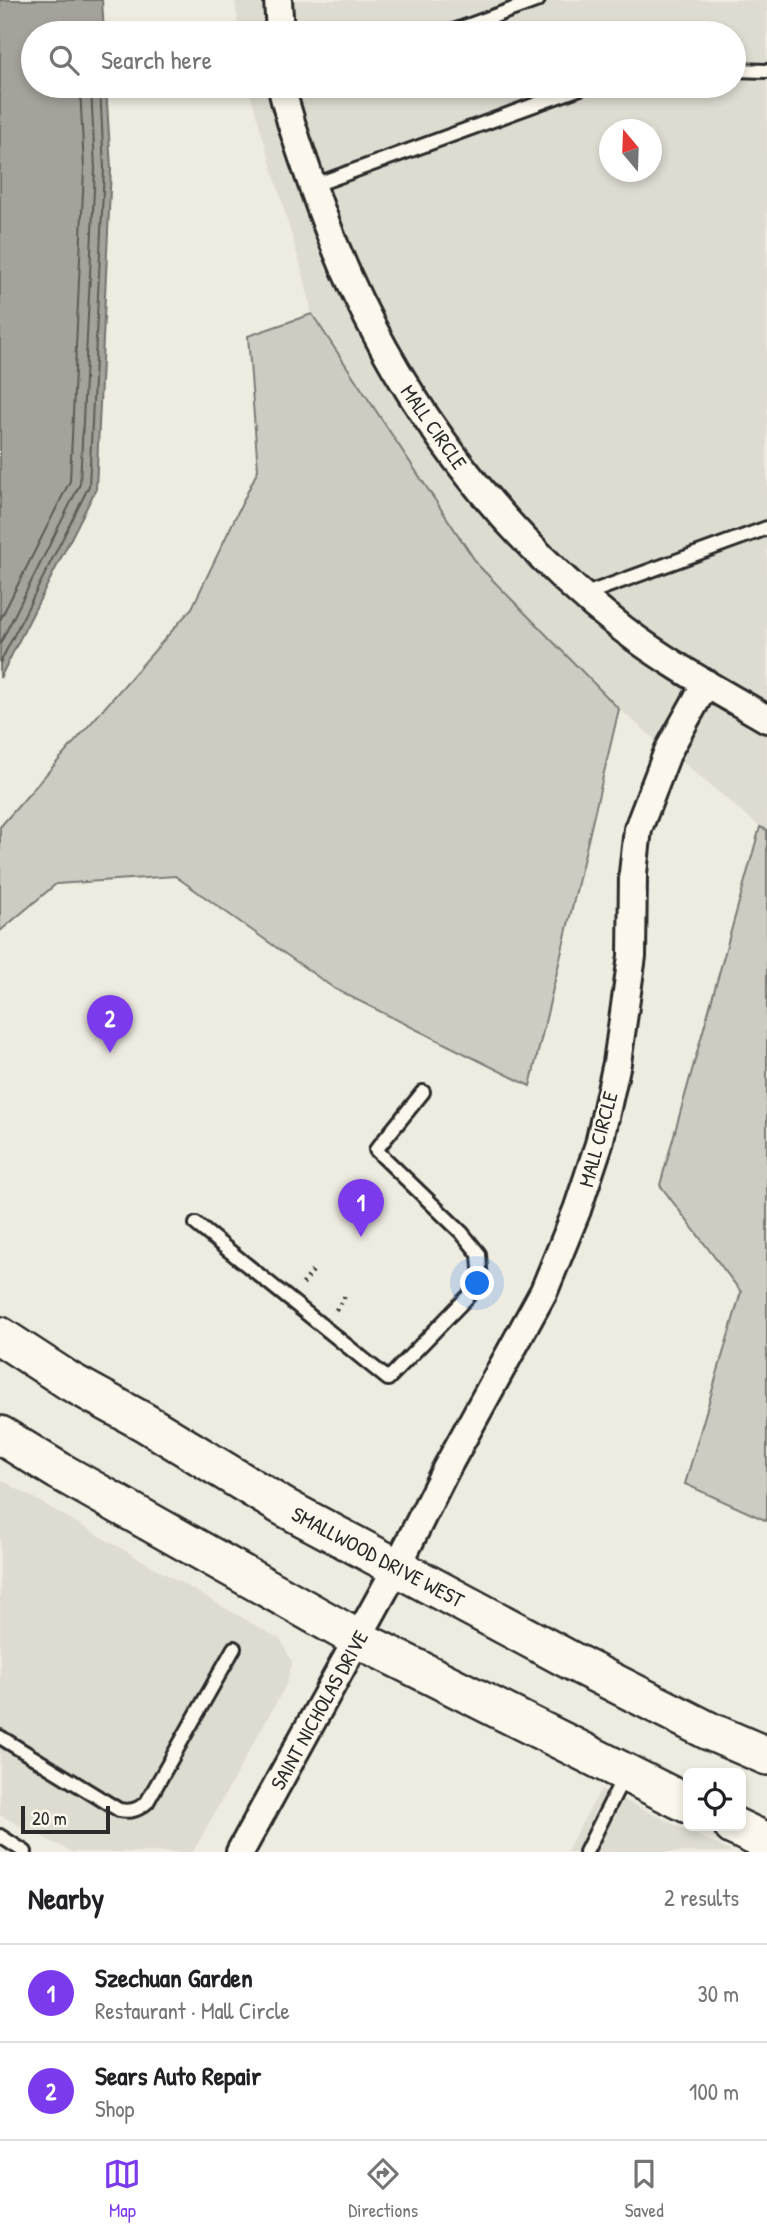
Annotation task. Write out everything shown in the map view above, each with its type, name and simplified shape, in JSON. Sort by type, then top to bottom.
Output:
[{"type":"main road","name":"SMALLWOOD DRIVE WEST","points":[[0,1336],[69,1381],[144,1422],[282,1506],[651,1702],[767,1756]]},
{"type":"main road","points":[[0,1435],[358,1639],[683,1802]]},
{"type":"main road","points":[[744,1831],[767,1842]]},
{"type":"street","points":[[278,0],[279,21]]},
{"type":"street","name":"MALL CIRCLE","points":[[290,98],[302,158],[346,274],[387,356],[425,419],[474,483],[526,540],[582,595],[625,631],[767,719]]},
{"type":"street","name":"MALL CIRCLE","points":[[397,1567],[445,1471],[544,1291],[577,1210],[599,1144],[617,1063],[632,956],[633,873],[638,829],[668,751],[706,683]]},
{"type":"street","name":"SAINT NICHOLAS DRIVE","points":[[240,1852],[397,1567]]},
{"type":"lane","points":[[481,21],[538,0]]},
{"type":"lane","points":[[746,70],[767,71]]},
{"type":"lane","points":[[312,186],[553,98]]},
{"type":"lane","points":[[582,595],[767,528]]},
{"type":"lane","points":[[196,1223],[388,1379],[481,1283],[478,1254],[470,1243],[455,1224],[376,1150],[423,1091]]},
{"type":"lane","points":[[0,1737],[119,1810],[139,1809],[148,1802],[234,1648]]},
{"type":"lane","points":[[586,1852],[625,1773]]},
{"type":"lane","points":[[0,1836],[25,1852]]},
{"type":"shaded area","points":[[235,0],[767,0],[767,830],[760,827],[619,709],[478,565],[312,314],[305,281],[252,98],[746,98],[746,21],[238,21]]},
{"type":"shaded area","points":[[312,314],[478,565],[619,709],[530,1086],[335,989],[175,876],[56,884],[0,931],[0,827],[192,608],[258,470],[248,336]]},
{"type":"shaded area","points":[[760,827],[767,830],[767,1521],[685,1484],[741,1292],[660,1185]]},
{"type":"shaded area","points":[[0,1479],[281,1640],[292,1662],[287,1683],[193,1852],[72,1852],[0,1815]]},
{"type":"shaded area","points":[[601,1789],[683,1828],[683,1831],[688,1831],[732,1852],[566,1852]]},
{"type":"water","points":[[0,0],[102,0],[103,21],[21,21],[21,98],[107,98],[111,168],[96,489],[0,678]]},
{"type":"place","name":"Sears Auto Repair","points":[[110,1053]]},
{"type":"place","name":"Szechuan Garden","points":[[361,1237]]}]
